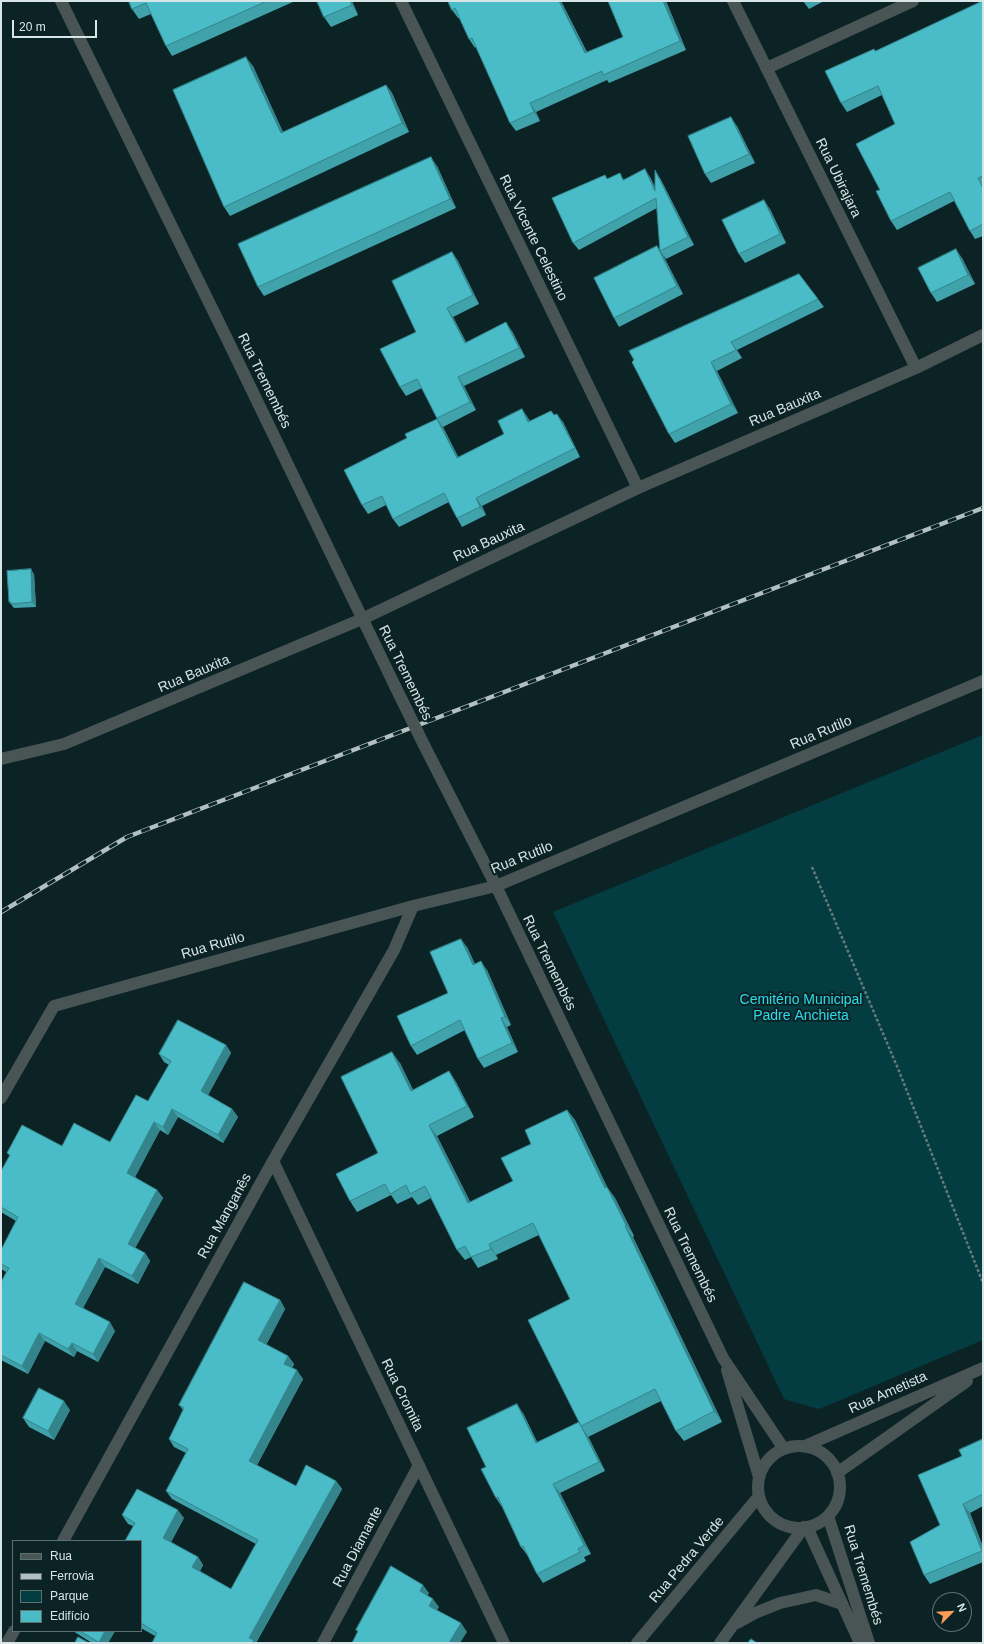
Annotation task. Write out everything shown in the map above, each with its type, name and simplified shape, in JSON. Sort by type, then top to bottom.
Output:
[{"type":"street","name":"Rua Tremembés","points":[[61,1],[229,343],[362,619],[496,886],[723,1358],[784,1448]]},
{"type":"street","name":"Rua Vicente Celestino","points":[[401,1],[638,488]]},
{"type":"street","name":"Rua Ubirajara","points":[[733,1],[916,368]]},
{"type":"street","points":[[767,68],[913,1]]},
{"type":"street","name":"Rua Bauxita","points":[[1,758],[64,744],[362,619],[638,488],[916,368],[983,335]]},
{"type":"street","name":"Rua Rutilo","points":[[1,1098],[54,1006],[414,906],[496,886],[983,681]]},
{"type":"street","name":"Rua Manganês","points":[[64,1540],[273,1161],[394,950],[414,906]]},
{"type":"street","name":"Rua Cromita","points":[[273,1161],[504,1643]]},
{"type":"street","name":"Rua Tremembés","points":[[723,1358],[759,1477]]},
{"type":"street","name":"Rua Ametista","points":[[805,1446],[983,1368]]},
{"type":"street","name":"Rua Ametista","points":[[837,1473],[983,1368]]},
{"type":"street","points":[[805,1446],[815,1449],[825,1455],[832,1463],[840,1484],[839,1496],[835,1507],[828,1516],[819,1523],[806,1527],[795,1527],[782,1524],[772,1517],[764,1507],[759,1496],[759,1477],[762,1468],[768,1460],[784,1448],[805,1446]]},
{"type":"street","name":"Rua Diamante","points":[[323,1643],[419,1465]]},
{"type":"street","name":"Rua Pedra Verde","points":[[637,1643],[759,1496]]},
{"type":"street","name":"Rua Tremembés","points":[[828,1516],[869,1643]]},
{"type":"street","name":"Rua Tremembés","points":[[806,1527],[860,1643]]},
{"type":"street","points":[[720,1643],[806,1527]]},
{"type":"street","points":[[732,1626],[755,1613],[780,1603],[816,1595],[842,1604]]},
{"type":"street","points":[[7,1643],[13,1632]]},
{"type":"path","points":[[812,866],[899,1071],[983,1283]]},
{"type":"green space","name":"Cemitério Municipal Padre Anchieta","points":[[983,735],[983,1340],[819,1409],[784,1399],[553,912]]},
{"type":"building","points":[[129,1],[267,1],[166,46],[146,3],[132,9]]},
{"type":"building","points":[[317,1],[350,1],[352,5],[324,17]]},
{"type":"building","points":[[448,1],[559,1],[585,53],[623,37],[608,1],[663,1],[680,41],[603,75],[602,71],[530,103],[534,112],[510,123],[472,38],[469,39],[455,8],[452,10]]},
{"type":"building","points":[[983,1],[983,176],[978,178],[983,188],[983,224],[970,231],[950,192],[891,221],[876,191],[880,190],[856,144],[895,124],[878,86],[841,103],[825,71],[874,49],[875,51]]},
{"type":"building","points":[[246,57],[281,133],[386,85],[402,123],[224,207],[173,90]]},
{"type":"building","points":[[731,117],[749,154],[705,174],[688,136]]},
{"type":"building","points":[[431,157],[450,199],[258,287],[238,244]]},
{"type":"building","points":[[645,169],[655,191],[655,170],[688,237],[660,251],[656,198],[573,243],[552,198],[605,175],[607,179],[620,173],[623,180]]},
{"type":"building","points":[[764,200],[780,234],[739,254],[722,220]]},
{"type":"building","points":[[657,246],[677,286],[614,318],[594,278]]},
{"type":"building","points":[[956,249],[968,275],[931,293],[918,268]]},
{"type":"building","points":[[452,252],[473,295],[447,308],[465,343],[506,322],[519,348],[458,377],[470,402],[437,418],[417,379],[400,387],[380,349],[416,332],[392,281]]},
{"type":"building","points":[[799,274],[818,299],[731,342],[736,350],[711,362],[731,404],[669,434],[632,362],[634,360],[629,351]]},
{"type":"building","points":[[522,409],[528,422],[551,411],[554,415],[557,414],[575,448],[476,498],[480,507],[457,518],[444,493],[393,519],[382,496],[362,505],[344,470],[407,438],[405,434],[437,419],[457,458],[504,434],[498,421]]},
{"type":"building","points":[[31,569],[32,602],[11,604],[11,602],[9,602],[7,571]]},
{"type":"building","points":[[461,939],[473,965],[481,961],[505,1017],[501,1018],[512,1043],[478,1059],[460,1020],[411,1046],[397,1016],[448,993],[430,952]]},
{"type":"building","points":[[178,1020],[226,1045],[201,1091],[232,1109],[218,1135],[172,1109],[163,1127],[154,1122],[127,1173],[157,1190],[128,1244],[145,1253],[132,1276],[99,1258],[75,1304],[110,1322],[93,1354],[72,1343],[68,1349],[39,1333],[22,1366],[1,1355],[1,1282],[9,1268],[1,1264],[1,1250],[18,1217],[1,1207],[1,1171],[10,1155],[7,1153],[22,1125],[62,1146],[74,1123],[110,1142],[136,1095],[148,1101],[171,1061],[159,1054]]},
{"type":"building","points":[[392,1052],[411,1091],[449,1071],[467,1106],[429,1125],[468,1203],[513,1181],[501,1158],[531,1144],[525,1130],[567,1110],[605,1188],[607,1187],[626,1225],[625,1226],[714,1411],[676,1431],[655,1389],[581,1426],[528,1320],[570,1299],[533,1223],[489,1244],[491,1249],[471,1257],[465,1246],[457,1250],[425,1186],[410,1194],[406,1185],[390,1194],[385,1184],[350,1201],[336,1174],[378,1153],[341,1077]]},
{"type":"building","points":[[244,1282],[280,1300],[258,1340],[288,1356],[284,1364],[297,1370],[249,1461],[296,1486],[306,1465],[336,1481],[249,1638],[254,1640],[252,1643],[152,1643],[157,1633],[142,1624],[142,1540],[126,1540],[135,1523],[122,1515],[137,1489],[178,1510],[163,1538],[198,1557],[192,1567],[231,1589],[258,1540],[166,1491],[188,1449],[169,1439],[184,1408],[179,1405]]},
{"type":"building","points":[[39,1388],[64,1401],[48,1431],[23,1418]]},
{"type":"building","points":[[517,1404],[536,1443],[579,1422],[599,1462],[553,1484],[584,1545],[578,1549],[580,1552],[537,1574],[523,1546],[521,1547],[498,1497],[496,1498],[481,1469],[486,1467],[467,1428]]},
{"type":"building","points":[[983,1439],[983,1494],[963,1504],[982,1551],[924,1575],[910,1542],[940,1525],[918,1475],[962,1456],[959,1450]]},
{"type":"building","points":[[391,1566],[423,1585],[420,1591],[433,1599],[429,1606],[461,1623],[449,1643],[352,1643],[358,1631],[356,1630]]},
{"type":"building","points":[[82,1632],[104,1632],[99,1642]]},
{"type":"building","points":[[78,1637],[89,1643],[75,1643]]},
{"type":"building","points":[[751,1639],[757,1643],[748,1643]]},
{"type":"railway","points":[[1,912],[127,837],[983,508]]}]
